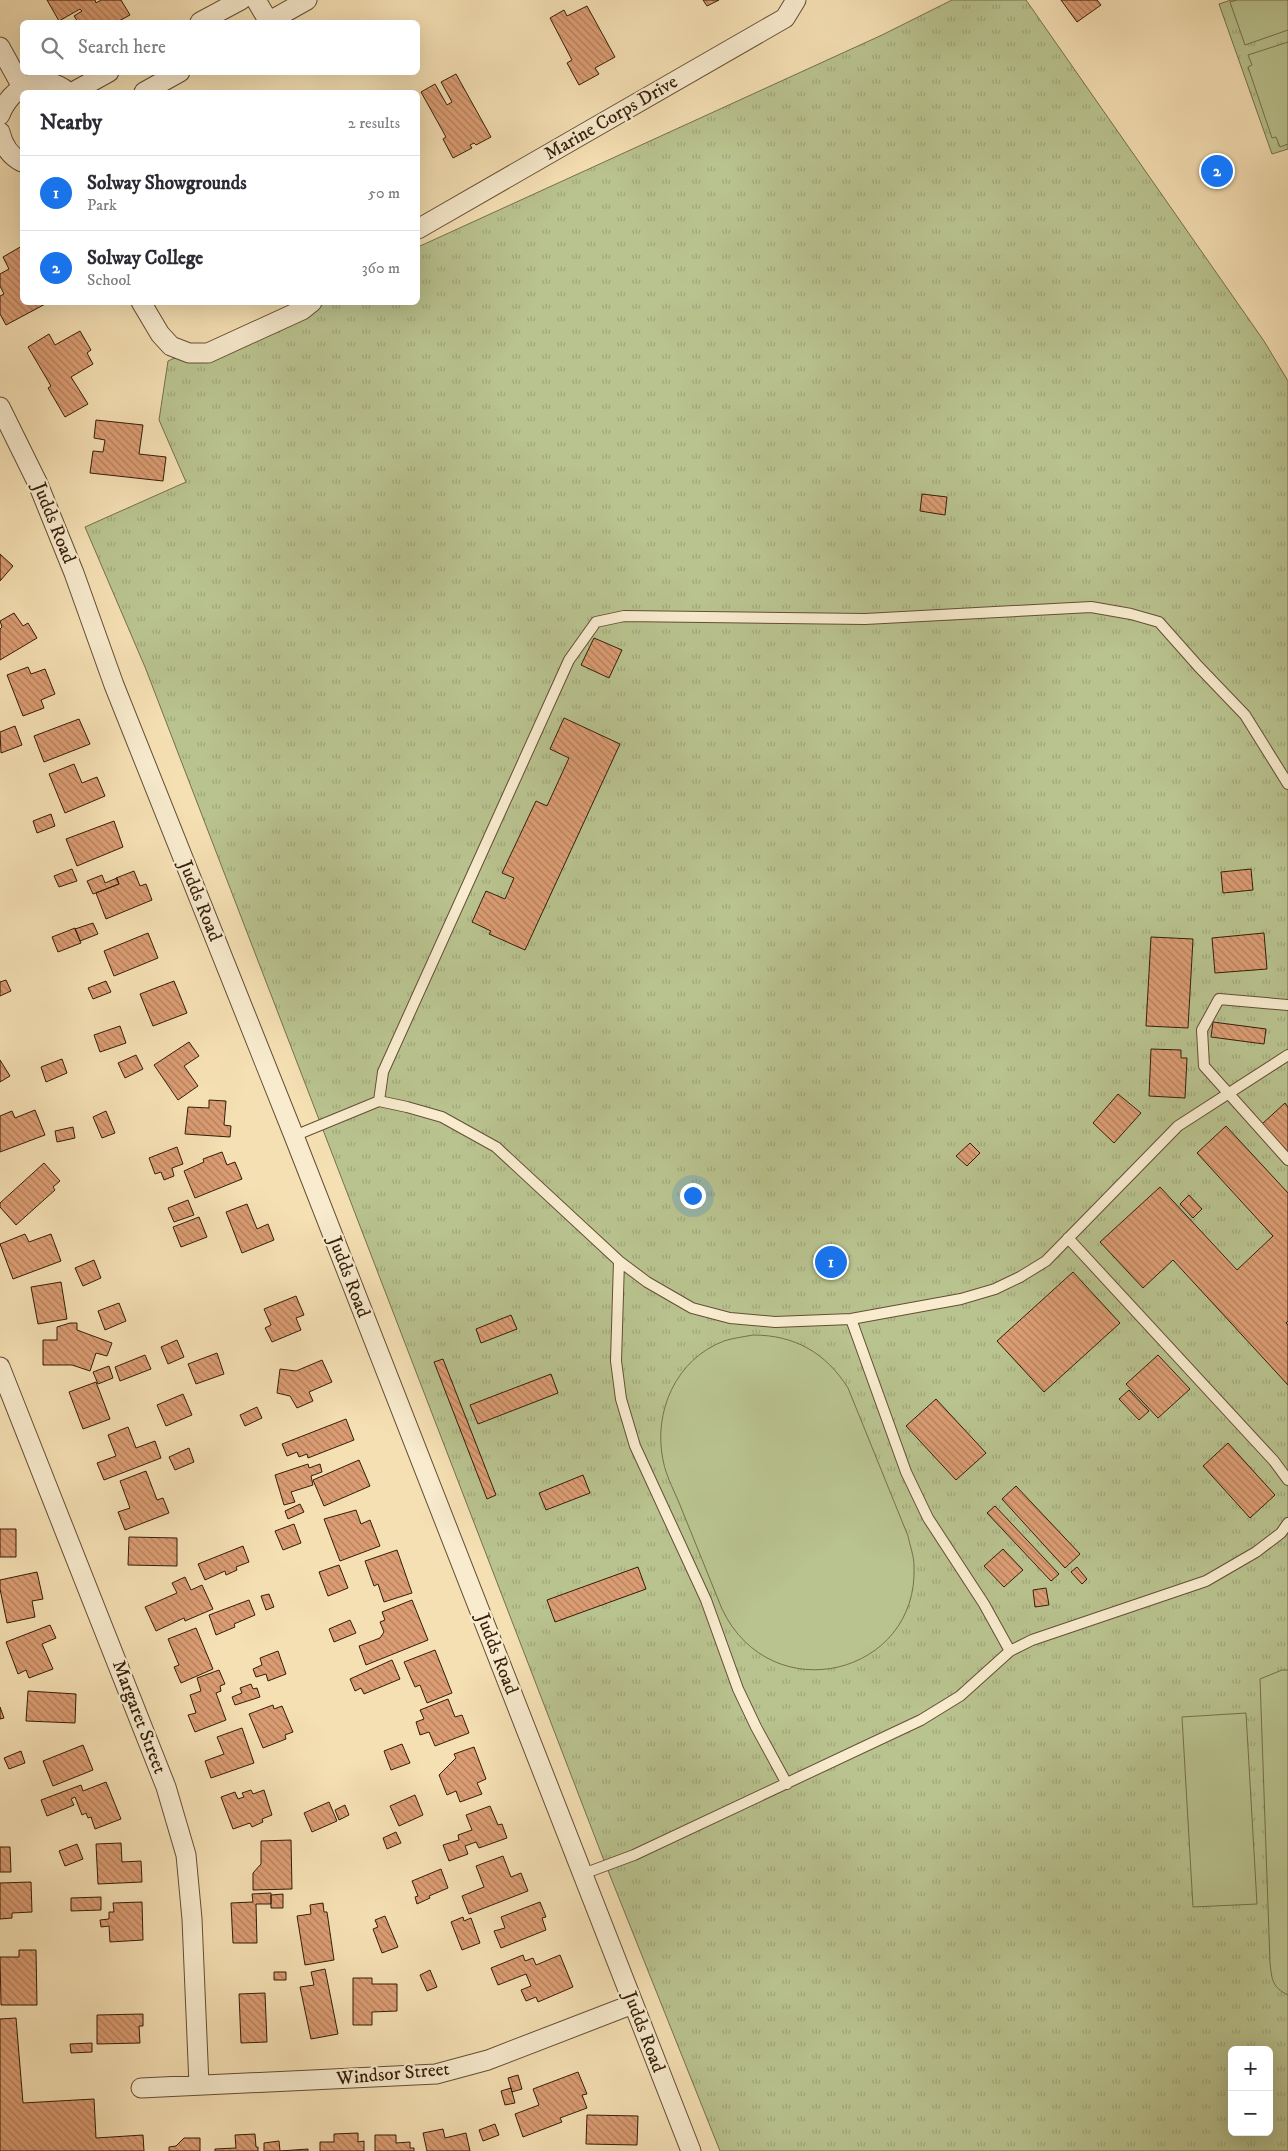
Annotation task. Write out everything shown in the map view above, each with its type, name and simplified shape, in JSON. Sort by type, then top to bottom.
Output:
[{"type":"street","points":[[204,20],[241,0]]},
{"type":"street","points":[[256,0],[267,20]]},
{"type":"street","points":[[272,20],[307,0]]},
{"type":"street","name":"Marine Corps Drive","points":[[420,228],[785,18],[796,0]]},
{"type":"street","points":[[0,47],[22,87]]},
{"type":"street","points":[[77,90],[104,75]]},
{"type":"street","points":[[148,90],[175,75]]},
{"type":"street","points":[[0,115],[5,102],[22,87],[39,82],[53,84],[64,90]]},
{"type":"street","points":[[0,132],[2,141],[11,157]]},
{"type":"street","points":[[144,305],[160,334],[171,346],[189,353],[208,353],[302,310],[308,305]]},
{"type":"street","name":"Judds Road","points":[[0,407],[38,484],[74,573],[114,685],[294,1136],[584,1874],[690,2151]]},
{"type":"street","name":"Margaret Street","points":[[0,1367],[166,1787],[186,1855],[192,1919],[199,2085]]},
{"type":"street","name":"Windsor Street","points":[[141,2088],[436,2074],[488,2060],[633,2004]]},
{"type":"lane","points":[[378,1101],[383,1072],[568,660],[596,622],[624,616],[865,619],[1092,607],[1132,614],[1159,622],[1245,715],[1288,784]]},
{"type":"lane","points":[[1288,1005],[1219,999],[1202,1030],[1204,1066],[1288,1160]]},
{"type":"lane","points":[[294,1136],[378,1101],[407,1106],[442,1117],[496,1147],[619,1261],[647,1282],[692,1308],[730,1318],[774,1322],[851,1319],[961,1299],[995,1289],[1020,1277],[1046,1261],[1178,1126],[1288,1055]]},
{"type":"lane","points":[[1068,1238],[1274,1461],[1288,1480]]},
{"type":"lane","points":[[619,1261],[616,1361],[621,1399],[635,1446],[706,1600],[742,1697],[787,1784]]},
{"type":"lane","points":[[851,1319],[906,1472],[928,1518],[984,1604],[1010,1651]]},
{"type":"lane","points":[[584,1874],[634,1856],[921,1720],[960,1696],[1010,1651],[1058,1630],[1206,1581],[1256,1552],[1281,1533],[1288,1523]]},
{"type":"green space","points":[[952,0],[1026,0],[1264,341],[1288,381],[1288,2151],[720,2151],[603,1858],[145,667],[85,527],[186,482],[159,420],[168,361],[291,305],[420,305],[420,246],[882,35]]},
{"type":"green space","points":[[1231,0],[1288,0],[1288,149],[1272,154],[1219,4]]},
{"type":"green space","points":[[1237,0],[1288,0],[1288,30],[1245,45],[1230,2]]},
{"type":"green space","points":[[1288,42],[1288,144],[1280,147],[1276,137],[1272,138],[1248,67],[1252,65],[1248,55]]},
{"type":"green space","points":[[753,1335],[782,1338],[808,1348],[830,1365],[848,1388],[908,1536],[913,1555],[914,1566],[909,1603],[893,1633],[868,1655],[838,1667],[806,1669],[773,1661],[745,1641],[722,1609],[664,1466],[661,1442],[665,1406],[681,1374],[693,1360],[707,1349],[724,1341]]},
{"type":"green space","points":[[1282,1670],[1288,1670],[1288,1995],[1276,1986],[1271,1974],[1270,1963],[1260,1679]]},
{"type":"green space","points":[[1246,1713],[1257,1904],[1193,1907],[1182,1717]]},
{"type":"building","points":[[47,0],[95,0],[96,3],[101,0],[121,0],[130,15],[121,20],[77,20],[74,16],[82,11],[80,9],[58,20]]},
{"type":"building","points":[[703,0],[719,0],[707,6]]},
{"type":"building","points":[[1061,0],[1097,0],[1101,5],[1077,22]]},
{"type":"building","points":[[587,6],[615,57],[595,68],[599,74],[579,85],[567,63],[572,60],[550,18],[564,10],[567,16]]},
{"type":"building","points":[[456,74],[491,137],[476,145],[474,143],[470,145],[472,148],[453,158],[443,139],[446,137],[421,92],[435,84],[447,105],[452,102],[441,82]]},
{"type":"building","points":[[20,247],[20,305],[43,305],[6,325],[0,314],[0,296],[4,294],[0,286],[0,274],[9,269],[3,257]]},
{"type":"building","points":[[80,331],[91,350],[87,353],[93,364],[71,377],[88,404],[65,417],[48,388],[51,386],[28,347],[49,334],[55,345]]},
{"type":"building","points":[[96,420],[143,425],[139,454],[166,457],[163,481],[90,473],[93,451],[103,452],[105,440],[94,438]]},
{"type":"building","points":[[922,494],[947,497],[945,515],[920,511]]},
{"type":"building","points":[[0,554],[13,566],[0,581]]},
{"type":"building","points":[[14,613],[23,626],[28,623],[37,638],[0,660],[0,629],[2,627],[0,621]]},
{"type":"building","points":[[594,638],[622,650],[609,678],[581,665]]},
{"type":"building","points":[[28,667],[31,674],[45,669],[55,694],[41,700],[44,708],[23,716],[7,675]]},
{"type":"building","points":[[564,718],[620,744],[525,950],[489,934],[491,931],[472,922],[486,891],[505,899],[514,878],[502,873],[536,801],[547,806],[569,758],[550,749]]},
{"type":"building","points":[[79,719],[90,744],[44,762],[34,736]]},
{"type":"building","points":[[15,726],[22,745],[1,753],[0,732]]},
{"type":"building","points":[[74,764],[82,783],[97,777],[105,796],[65,813],[49,774]]},
{"type":"building","points":[[51,814],[55,826],[37,833],[33,821]]},
{"type":"building","points":[[114,821],[123,847],[77,866],[66,839]]},
{"type":"building","points":[[72,869],[77,881],[59,887],[54,876]]},
{"type":"building","points":[[1251,869],[1253,890],[1223,893],[1221,872]]},
{"type":"building","points":[[134,871],[140,886],[146,884],[152,900],[106,919],[96,893],[119,884],[116,878]]},
{"type":"building","points":[[102,875],[105,883],[117,878],[119,884],[93,894],[87,881]]},
{"type":"building","points":[[93,923],[98,934],[80,941],[75,929]]},
{"type":"building","points":[[75,928],[81,943],[58,952],[52,937]]},
{"type":"building","points":[[148,933],[158,958],[114,976],[104,951]]},
{"type":"building","points":[[1264,933],[1267,969],[1215,973],[1212,938]]},
{"type":"building","points":[[1151,937],[1193,939],[1188,1028],[1146,1026]]},
{"type":"building","points":[[6,980],[11,991],[0,996],[0,982]]},
{"type":"building","points":[[106,981],[111,992],[93,999],[88,988]]},
{"type":"building","points":[[174,981],[187,1013],[153,1026],[140,994]]},
{"type":"building","points":[[1213,1022],[1266,1029],[1264,1044],[1211,1037]]},
{"type":"building","points":[[120,1026],[126,1043],[100,1052],[94,1035]]},
{"type":"building","points":[[189,1042],[199,1056],[184,1066],[198,1086],[178,1100],[154,1065]]},
{"type":"building","points":[[1151,1049],[1181,1050],[1181,1058],[1187,1058],[1185,1098],[1149,1096]]},
{"type":"building","points":[[136,1055],[143,1069],[125,1078],[118,1063]]},
{"type":"building","points":[[62,1059],[67,1073],[46,1082],[41,1067]]},
{"type":"building","points":[[0,1060],[10,1076],[0,1082]]},
{"type":"building","points":[[1118,1094],[1141,1113],[1114,1143],[1093,1123]]},
{"type":"building","points":[[209,1100],[226,1101],[224,1125],[231,1126],[230,1137],[185,1134],[188,1107],[209,1108]]},
{"type":"building","points":[[1285,1103],[1288,1107],[1288,1152],[1262,1124]]},
{"type":"building","points":[[35,1110],[45,1135],[0,1152],[0,1116],[12,1111],[15,1118]]},
{"type":"building","points":[[106,1111],[115,1133],[102,1138],[93,1117]]},
{"type":"building","points":[[1226,1126],[1288,1193],[1288,1321],[1286,1323],[1288,1325],[1288,1385],[1173,1260],[1143,1288],[1100,1242],[1160,1187],[1237,1270],[1273,1236],[1197,1153]]},
{"type":"building","points":[[73,1127],[75,1138],[57,1142],[55,1131]]},
{"type":"building","points":[[970,1143],[980,1153],[967,1166],[956,1156]]},
{"type":"building","points":[[177,1147],[183,1164],[172,1168],[174,1176],[164,1180],[161,1172],[155,1174],[149,1158]]},
{"type":"building","points":[[222,1152],[227,1165],[235,1162],[242,1179],[195,1198],[184,1171],[204,1162],[203,1159]]},
{"type":"building","points":[[44,1163],[60,1181],[53,1187],[55,1190],[16,1225],[0,1207],[0,1203]]},
{"type":"building","points":[[1189,1195],[1202,1209],[1193,1218],[1180,1204]]},
{"type":"building","points":[[188,1200],[194,1215],[174,1222],[168,1208]]},
{"type":"building","points":[[247,1204],[257,1229],[268,1224],[274,1240],[242,1253],[226,1212]]},
{"type":"building","points":[[199,1217],[207,1237],[181,1247],[173,1227]]},
{"type":"building","points":[[25,1234],[29,1242],[51,1234],[61,1261],[13,1279],[0,1244]]},
{"type":"building","points":[[94,1260],[101,1278],[83,1286],[75,1268]]},
{"type":"building","points":[[1073,1272],[1120,1323],[1044,1392],[997,1341]]},
{"type":"building","points":[[61,1282],[67,1319],[38,1324],[31,1287]]},
{"type":"building","points":[[296,1296],[304,1315],[296,1318],[301,1330],[272,1342],[265,1328],[271,1325],[264,1309]]},
{"type":"building","points":[[119,1303],[126,1321],[105,1330],[98,1311]]},
{"type":"building","points":[[511,1315],[517,1329],[481,1343],[476,1329]]},
{"type":"building","points":[[77,1323],[77,1330],[112,1343],[107,1356],[96,1353],[90,1371],[72,1365],[43,1365],[43,1340],[57,1340],[57,1327]]},
{"type":"building","points":[[177,1340],[184,1357],[168,1364],[161,1347]]},
{"type":"building","points":[[217,1353],[224,1374],[196,1384],[188,1364]]},
{"type":"building","points":[[145,1355],[151,1369],[120,1381],[115,1367]]},
{"type":"building","points":[[1158,1355],[1190,1389],[1158,1418],[1126,1384]]},
{"type":"building","points":[[443,1359],[496,1495],[487,1499],[434,1362]]},
{"type":"building","points":[[322,1360],[332,1382],[309,1392],[313,1401],[297,1408],[290,1396],[277,1393],[280,1369],[296,1371]]},
{"type":"building","points":[[109,1366],[113,1378],[98,1384],[93,1372]]},
{"type":"building","points":[[551,1374],[558,1393],[478,1424],[470,1405]]},
{"type":"building","points":[[96,1382],[110,1419],[83,1429],[69,1392]]},
{"type":"building","points":[[1129,1390],[1149,1411],[1139,1420],[1119,1399]]},
{"type":"building","points":[[183,1394],[192,1415],[166,1426],[157,1405]]},
{"type":"building","points":[[936,1399],[986,1453],[956,1480],[906,1426]]},
{"type":"building","points":[[257,1407],[262,1418],[245,1426],[240,1415]]},
{"type":"building","points":[[346,1419],[354,1440],[308,1458],[307,1454],[299,1457],[297,1452],[287,1456],[282,1444]]},
{"type":"building","points":[[128,1427],[136,1448],[155,1441],[161,1458],[104,1480],[97,1463],[116,1456],[108,1435]]},
{"type":"building","points":[[1228,1443],[1275,1495],[1250,1518],[1203,1466]]},
{"type":"building","points":[[189,1448],[194,1462],[175,1470],[169,1457]]},
{"type":"building","points":[[359,1460],[370,1486],[324,1506],[313,1480]]},
{"type":"building","points":[[308,1464],[309,1468],[320,1464],[322,1472],[311,1476],[313,1485],[291,1492],[295,1502],[284,1505],[275,1475]]},
{"type":"building","points":[[146,1471],[157,1500],[163,1498],[169,1513],[125,1530],[118,1512],[130,1508],[120,1481]]},
{"type":"building","points":[[583,1475],[590,1493],[546,1510],[539,1493]]},
{"type":"building","points":[[1016,1486],[1080,1554],[1065,1568],[1002,1499]]},
{"type":"building","points":[[300,1504],[304,1512],[288,1519],[285,1511]]},
{"type":"building","points":[[995,1506],[1059,1574],[1051,1581],[987,1513]]},
{"type":"building","points":[[356,1510],[361,1524],[370,1520],[380,1546],[340,1561],[324,1519]]},
{"type":"building","points":[[294,1524],[301,1543],[283,1550],[275,1531]]},
{"type":"building","points":[[0,1529],[16,1529],[16,1557],[0,1557]]},
{"type":"building","points":[[129,1537],[177,1538],[177,1566],[128,1565]]},
{"type":"building","points":[[243,1546],[249,1562],[236,1567],[237,1570],[226,1575],[225,1571],[205,1580],[198,1564]]},
{"type":"building","points":[[1003,1549],[1023,1570],[1004,1587],[984,1566]]},
{"type":"building","points":[[397,1550],[412,1593],[384,1602],[378,1584],[374,1586],[365,1561]]},
{"type":"building","points":[[339,1565],[348,1588],[328,1596],[319,1572]]},
{"type":"building","points":[[638,1567],[646,1589],[555,1622],[547,1600]]},
{"type":"building","points":[[1077,1567],[1087,1579],[1082,1584],[1071,1572]]},
{"type":"building","points":[[37,1572],[43,1599],[32,1601],[35,1617],[7,1623],[0,1580]]},
{"type":"building","points":[[185,1577],[191,1590],[202,1585],[213,1609],[185,1621],[184,1618],[156,1631],[145,1607],[177,1593],[172,1583]]},
{"type":"building","points":[[1046,1588],[1049,1605],[1035,1607],[1033,1590]]},
{"type":"building","points":[[269,1594],[274,1607],[266,1610],[261,1596]]},
{"type":"building","points":[[249,1600],[255,1615],[234,1624],[235,1627],[216,1635],[209,1615]]},
{"type":"building","points":[[412,1600],[428,1640],[366,1665],[359,1646],[380,1638],[384,1632],[380,1622],[385,1620],[382,1612]]},
{"type":"building","points":[[350,1620],[356,1633],[334,1642],[329,1629]]},
{"type":"building","points":[[50,1625],[56,1638],[42,1644],[53,1669],[29,1678],[26,1670],[18,1674],[6,1642]]},
{"type":"building","points":[[196,1628],[213,1669],[181,1683],[174,1667],[179,1665],[168,1639]]},
{"type":"building","points":[[435,1650],[452,1693],[427,1703],[420,1685],[415,1687],[404,1662]]},
{"type":"building","points":[[278,1651],[286,1674],[268,1681],[266,1674],[256,1677],[253,1669],[262,1665],[260,1658]]},
{"type":"building","points":[[392,1660],[400,1679],[364,1694],[361,1688],[355,1691],[350,1679]]},
{"type":"building","points":[[219,1670],[225,1684],[220,1686],[221,1691],[216,1693],[226,1720],[195,1732],[188,1715],[196,1713],[190,1695],[201,1691],[197,1678]]},
{"type":"building","points":[[251,1684],[253,1689],[257,1688],[260,1697],[235,1705],[232,1697],[242,1693],[240,1688]]},
{"type":"building","points":[[28,1691],[76,1694],[75,1723],[26,1721]]},
{"type":"building","points":[[448,1699],[455,1717],[462,1715],[469,1733],[435,1746],[429,1732],[420,1735],[416,1722],[424,1719],[420,1710]]},
{"type":"building","points":[[273,1705],[274,1709],[282,1706],[293,1732],[285,1735],[286,1739],[263,1748],[249,1714]]},
{"type":"building","points":[[0,1707],[4,1718],[0,1719]]},
{"type":"building","points":[[242,1728],[254,1763],[211,1778],[205,1761],[224,1754],[217,1737]]},
{"type":"building","points":[[402,1744],[410,1763],[391,1770],[384,1751]]},
{"type":"building","points":[[83,1745],[93,1770],[53,1786],[43,1761]]},
{"type":"building","points":[[474,1747],[486,1779],[477,1783],[482,1794],[460,1802],[456,1791],[447,1795],[439,1775],[456,1758],[454,1754]]},
{"type":"building","points":[[21,1751],[25,1763],[9,1769],[4,1758]]},
{"type":"building","points":[[106,1782],[121,1819],[95,1829],[91,1817],[88,1818],[86,1813],[82,1815],[75,1797],[71,1799],[74,1805],[47,1816],[41,1800],[81,1785],[83,1791]]},
{"type":"building","points":[[251,1790],[253,1794],[264,1790],[272,1815],[262,1819],[263,1822],[252,1827],[250,1823],[233,1829],[221,1797],[235,1792],[238,1799],[244,1797],[242,1793]]},
{"type":"building","points":[[415,1795],[423,1815],[399,1826],[390,1806]]},
{"type":"building","points":[[329,1802],[337,1821],[312,1832],[304,1813]]},
{"type":"building","points":[[345,1805],[349,1815],[339,1820],[335,1810]]},
{"type":"building","points":[[490,1806],[498,1825],[502,1824],[507,1838],[479,1848],[476,1842],[465,1846],[468,1854],[449,1861],[443,1845],[459,1840],[458,1835],[472,1830],[466,1815]]},
{"type":"building","points":[[396,1832],[401,1843],[387,1849],[383,1838]]},
{"type":"building","points":[[291,1840],[292,1889],[253,1890],[253,1873],[261,1864],[261,1841]]},
{"type":"building","points":[[121,1843],[122,1862],[141,1861],[142,1882],[98,1884],[96,1844]]},
{"type":"building","points":[[77,1844],[83,1859],[65,1866],[59,1851]]},
{"type":"building","points":[[0,1847],[10,1847],[11,1872],[0,1872]]},
{"type":"building","points":[[503,1856],[511,1877],[521,1873],[528,1891],[469,1914],[462,1896],[484,1887],[476,1866]]},
{"type":"building","points":[[441,1869],[448,1888],[429,1896],[430,1898],[417,1904],[415,1897],[418,1896],[412,1881]]},
{"type":"building","points":[[31,1882],[32,1912],[12,1913],[12,1918],[0,1919],[0,1883]]},
{"type":"building","points":[[271,1893],[271,1904],[256,1904],[257,1943],[233,1943],[231,1903],[253,1902],[252,1894]]},
{"type":"building","points":[[283,1894],[283,1908],[271,1908],[271,1895]]},
{"type":"building","points":[[101,1897],[101,1910],[71,1911],[71,1898]]},
{"type":"building","points":[[142,1902],[143,1940],[110,1942],[109,1926],[101,1927],[100,1920],[109,1919],[109,1912],[114,1912],[113,1903]]},
{"type":"building","points":[[540,1902],[546,1917],[542,1918],[546,1930],[501,1948],[494,1931],[505,1928],[501,1917]]},
{"type":"building","points":[[323,1903],[324,1912],[327,1912],[334,1960],[305,1965],[297,1916],[311,1914],[310,1905]]},
{"type":"building","points":[[385,1916],[398,1947],[382,1953],[373,1929],[378,1927],[375,1920]]},
{"type":"building","points":[[463,1917],[464,1921],[471,1918],[480,1943],[462,1950],[451,1922]]},
{"type":"building","points":[[19,1950],[36,1950],[37,2005],[1,2005],[0,1957],[19,1957]]},
{"type":"building","points":[[523,1955],[525,1961],[533,1958],[536,1965],[560,1955],[573,1987],[538,2002],[536,1997],[526,2001],[521,1990],[531,1986],[526,1974],[498,1985],[491,1968]]},
{"type":"building","points":[[325,1969],[338,2034],[311,2039],[300,1987],[314,1985],[311,1972]]},
{"type":"building","points":[[430,1970],[437,1987],[427,1991],[420,1975]]},
{"type":"building","points":[[274,1972],[286,1972],[286,1980],[274,1980]]},
{"type":"building","points":[[353,1978],[372,1978],[372,1984],[397,1984],[397,2011],[372,2012],[372,2025],[353,2025]]},
{"type":"building","points":[[265,1993],[267,2042],[241,2043],[239,1994]]},
{"type":"building","points":[[143,2014],[143,2026],[139,2026],[140,2043],[97,2044],[97,2015]]},
{"type":"building","points":[[16,2018],[23,2103],[94,2099],[96,2138],[143,2135],[144,2151],[0,2151],[0,2019]]},
{"type":"building","points":[[92,2043],[92,2052],[71,2053],[70,2044]]},
{"type":"building","points":[[578,2072],[587,2094],[582,2095],[587,2108],[560,2118],[562,2122],[523,2137],[515,2114],[539,2105],[533,2089]]},
{"type":"building","points":[[518,2075],[522,2089],[512,2092],[508,2078]]},
{"type":"building","points":[[511,2088],[515,2103],[505,2105],[501,2091]]},
{"type":"building","points":[[587,2115],[638,2116],[637,2145],[586,2144]]},
{"type":"building","points":[[495,2124],[499,2135],[483,2141],[479,2130]]},
{"type":"building","points":[[443,2129],[445,2138],[466,2133],[470,2151],[427,2151],[423,2133]]},
{"type":"building","points":[[358,2133],[358,2142],[364,2141],[364,2151],[320,2151],[320,2142],[334,2142],[334,2134]]},
{"type":"building","points":[[255,2134],[258,2151],[215,2151],[215,2149],[236,2148],[235,2135]]},
{"type":"building","points":[[375,2135],[396,2135],[396,2143],[410,2142],[410,2148],[414,2148],[414,2151],[375,2151]]},
{"type":"building","points":[[184,2138],[200,2138],[200,2151],[169,2151],[169,2147],[176,2146]]},
{"type":"building","points":[[279,2141],[280,2151],[264,2151],[264,2143]]},
{"type":"building","points":[[308,2149],[308,2151],[280,2151]]},
{"type":"place","name":"Solway College","points":[[1217,171]]},
{"type":"place","name":"Solway Showgrounds","points":[[831,1262]]}]
